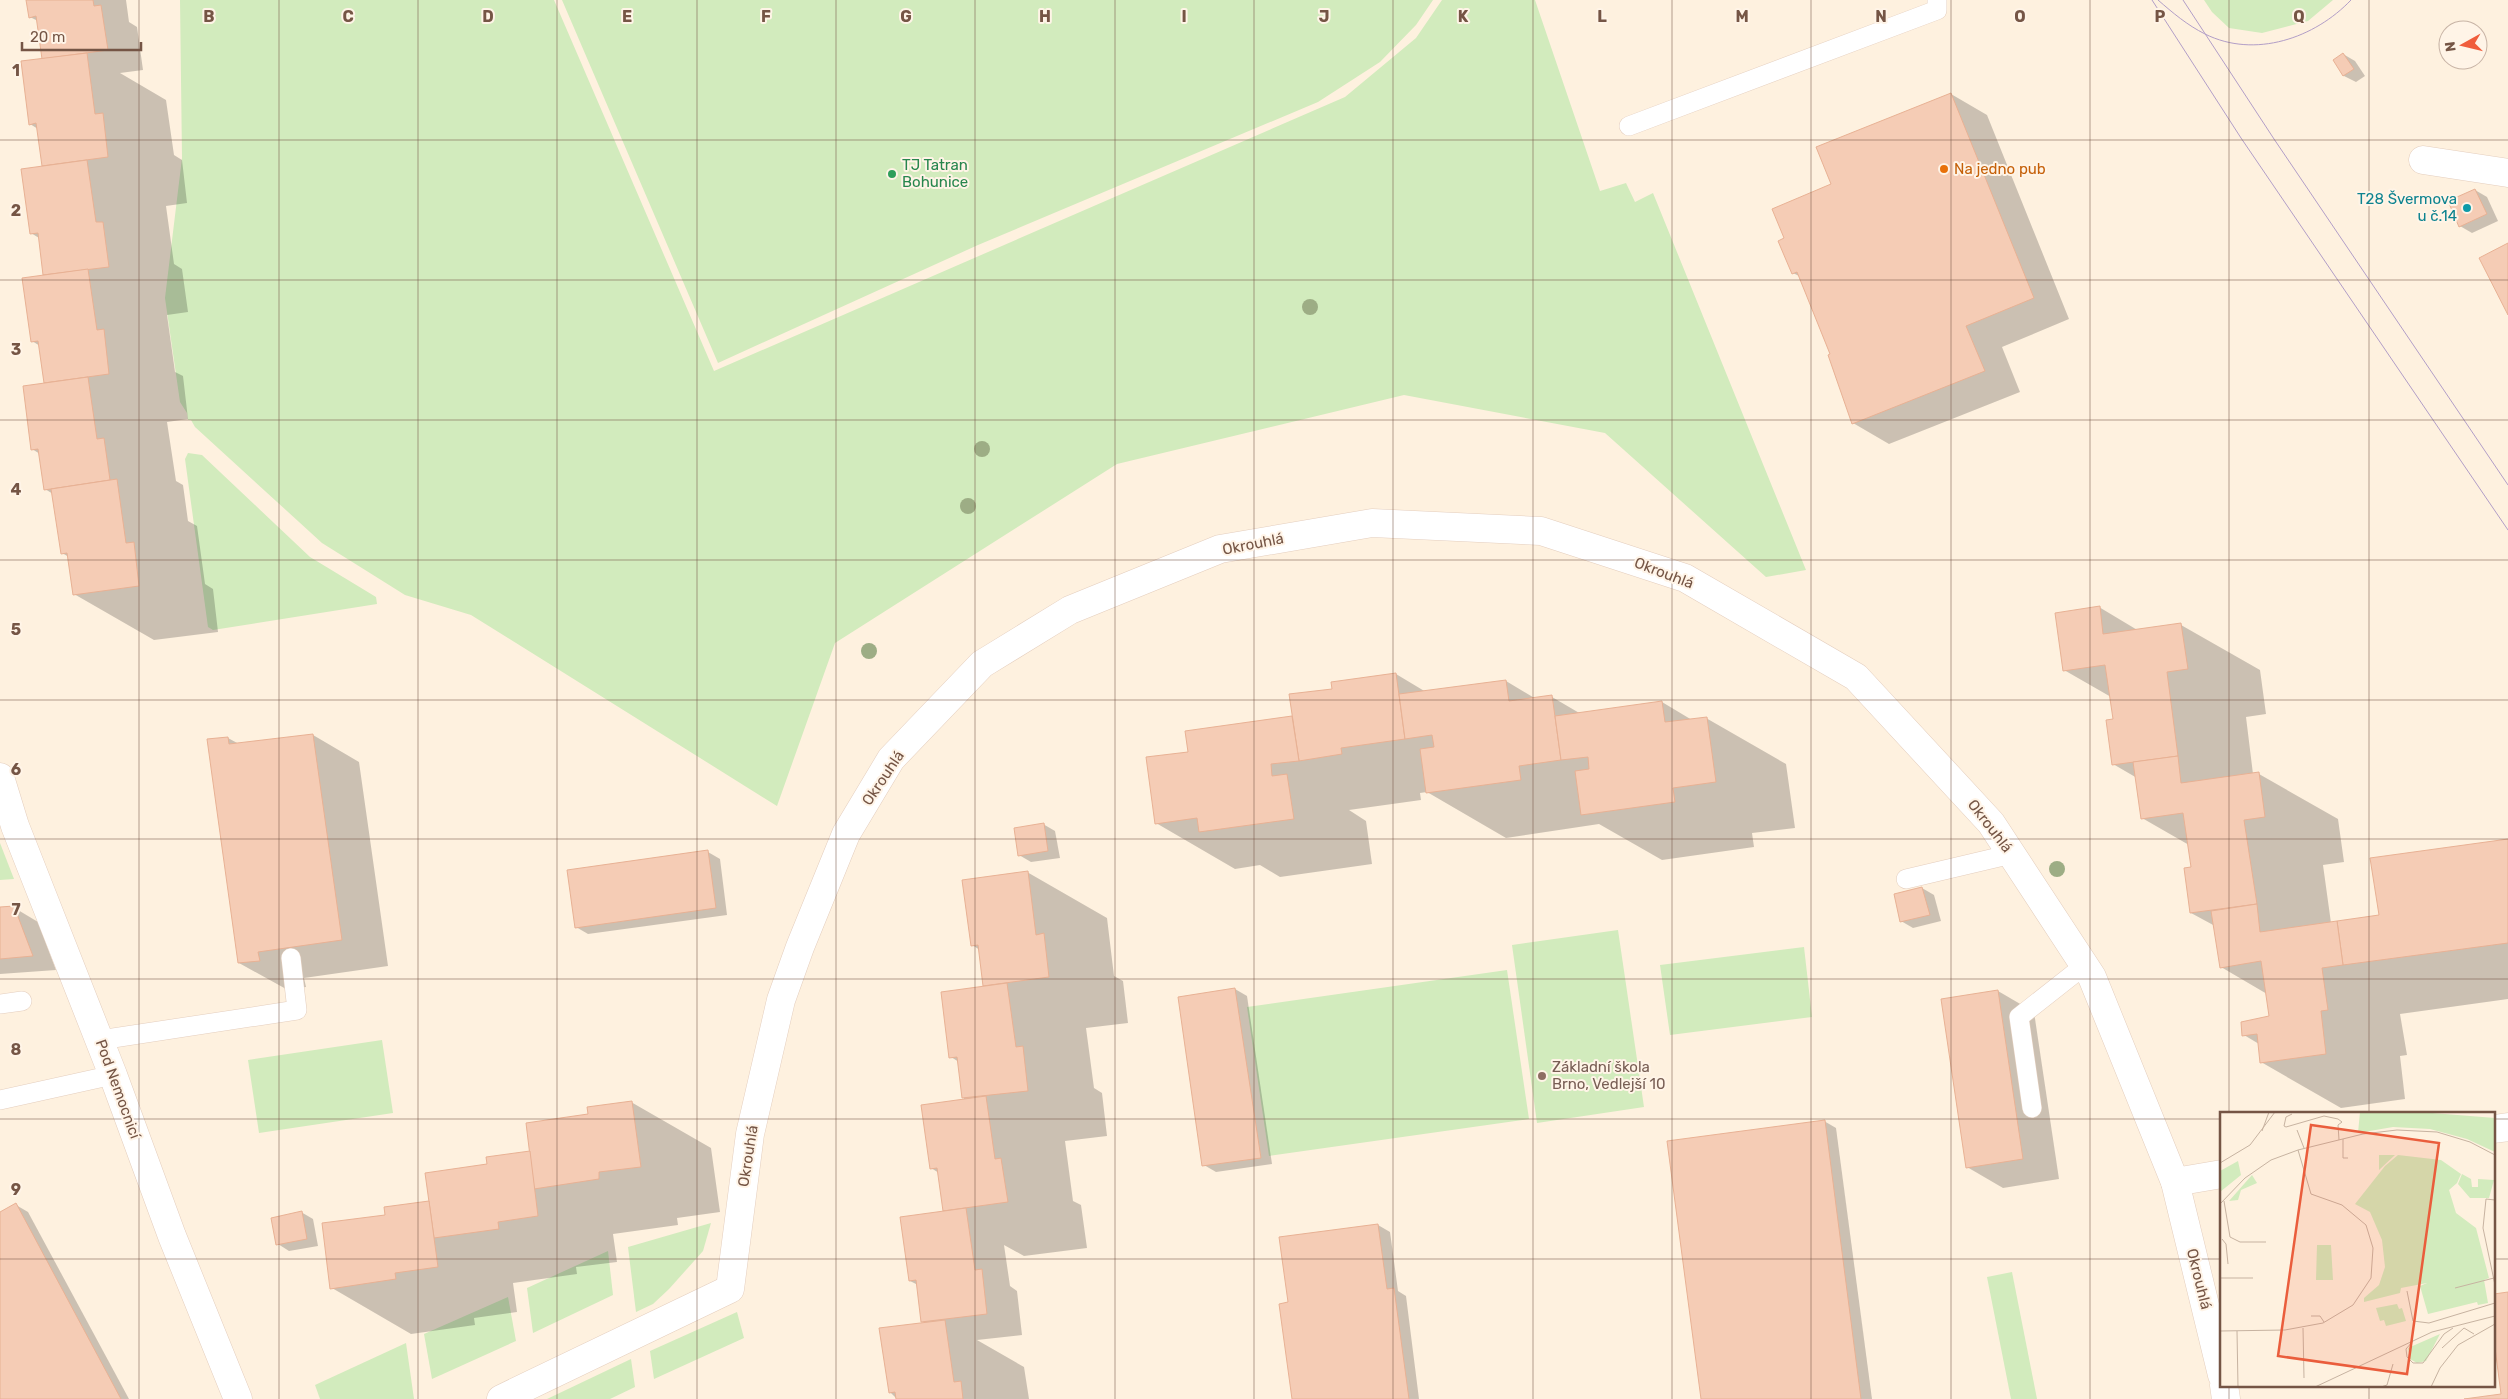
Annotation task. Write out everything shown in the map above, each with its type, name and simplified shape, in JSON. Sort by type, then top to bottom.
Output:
[{"type":"street","points":[[2423,160],[2508,173]]},
{"type":"street","name":"Okrouhlá","points":[[501,1399],[730,1290],[750,1134],[781,1000],[846,834],[892,759],[982,664],[1070,610],[1220,549],[1372,523],[1541,531],[1685,578],[1856,677],[1991,823],[2092,977],[2175,1182],[2220,1367]]},
{"type":"street","name":"Pod Nemocnicí","points":[[0,777],[15,826],[100,1040],[172,1236],[238,1399]]},
{"type":"street","points":[[2175,1182],[2220,1174]]},
{"type":"street","points":[[2224,1386],[2226,1399]]},
{"type":"lane","points":[[1629,126],[1937,10],[1937,0]]},
{"type":"lane","points":[[1906,879],[2012,854]]},
{"type":"lane","points":[[100,1040],[297,1010],[291,958]]},
{"type":"lane","points":[[2032,1108],[2019,1017],[2085,965]]},
{"type":"lane","points":[[0,1004],[22,1001]]},
{"type":"lane","points":[[0,1100],[113,1075]]},
{"type":"green space","points":[[180,0],[554,0],[714,371],[1345,97],[1416,38],[1442,0],[1535,0],[1600,191],[1626,183],[1635,202],[1653,193],[1806,570],[1766,577],[1605,433],[1404,395],[1117,464],[835,643],[777,806],[471,615],[405,595],[322,543],[195,427],[191,420],[188,420],[187,413],[180,402],[165,298],[182,158]]},
{"type":"green space","name":"TJ Tatran Bohunice","points":[[562,0],[1433,0],[1416,25],[1380,62],[1318,102],[978,245],[718,363]]},
{"type":"green space","points":[[2204,0],[2333,0],[2308,21],[2262,33],[2229,28],[2212,12]]},
{"type":"green space","points":[[188,453],[202,455],[310,557],[376,597],[377,604],[213,630],[208,627],[185,459]]},
{"type":"green space","points":[[0,843],[14,879],[0,880]]},
{"type":"green space","points":[[1618,930],[1644,1107],[1537,1123],[1512,945]]},
{"type":"green space","points":[[1804,947],[1812,1017],[1670,1035],[1660,965]]},
{"type":"green space","points":[[1507,970],[1529,1119],[1269,1156],[1247,1007]]},
{"type":"green space","points":[[382,1040],[393,1113],[259,1133],[248,1060]]},
{"type":"green space","points":[[711,1223],[703,1251],[653,1304],[636,1312],[628,1247]]},
{"type":"green space","points":[[608,1251],[613,1295],[533,1333],[527,1288]]},
{"type":"green space","points":[[2012,1272],[2037,1399],[2011,1399],[1987,1277]]},
{"type":"green space","points":[[508,1297],[516,1341],[432,1379],[424,1334]]},
{"type":"green space","points":[[737,1312],[744,1338],[654,1379],[650,1351]]},
{"type":"green space","points":[[406,1343],[414,1399],[320,1399],[315,1385]]},
{"type":"green space","points":[[631,1359],[635,1387],[610,1399],[547,1399]]},
{"type":"building","points":[[26,0],[93,0],[94,6],[101,5],[108,50],[42,59],[36,16],[29,18]]},
{"type":"building","points":[[87,53],[95,114],[103,113],[108,157],[42,166],[36,123],[29,125],[21,61]]},
{"type":"building","points":[[2343,53],[2354,69],[2343,76],[2333,60]]},
{"type":"building","points":[[1951,93],[2034,298],[1966,326],[1985,371],[1852,424],[1828,355],[1830,354],[1797,272],[1792,274],[1778,241],[1784,238],[1772,209],[1831,184],[1816,147]]},
{"type":"building","points":[[87,160],[96,222],[103,222],[109,267],[43,275],[38,233],[30,234],[21,169]]},
{"type":"building","name":"T28 Švermova u č.14","points":[[2475,189],[2487,214],[2459,227],[2448,201]]},
{"type":"building","points":[[2508,243],[2508,315],[2479,258]]},
{"type":"building","points":[[88,269],[97,330],[104,329],[109,374],[44,383],[38,341],[31,342],[22,278]]},
{"type":"building","points":[[88,377],[97,439],[104,438],[110,480],[44,490],[38,449],[31,450],[23,386]]},
{"type":"building","points":[[117,479],[126,543],[134,542],[139,586],[73,595],[67,553],[61,554],[51,489]]},
{"type":"building","points":[[2100,606],[2103,634],[2181,623],[2188,669],[2167,672],[2178,756],[2112,765],[2106,720],[2113,719],[2105,665],[2063,671],[2055,613]]},
{"type":"building","points":[[1396,673],[1405,739],[1341,748],[1342,754],[1299,761],[1289,694],[1332,689],[1331,682]]},
{"type":"building","points":[[1506,680],[1509,701],[1552,695],[1561,760],[1519,766],[1521,780],[1426,793],[1420,749],[1434,747],[1432,735],[1405,739],[1399,694]]},
{"type":"building","points":[[1662,701],[1665,722],[1707,717],[1716,782],[1673,788],[1675,802],[1581,815],[1575,771],[1589,769],[1588,757],[1561,760],[1555,716]]},
{"type":"building","points":[[1292,716],[1299,761],[1271,764],[1272,776],[1287,774],[1294,819],[1199,832],[1197,818],[1155,824],[1146,757],[1188,752],[1185,731]]},
{"type":"building","points":[[313,734],[342,940],[258,952],[260,961],[238,963],[207,739],[228,737],[229,744]]},
{"type":"building","points":[[2178,756],[2181,783],[2259,772],[2265,817],[2244,820],[2257,904],[2190,913],[2184,868],[2191,867],[2183,813],[2141,819],[2133,762]]},
{"type":"building","points":[[1044,823],[1048,851],[1018,856],[1014,828]]},
{"type":"building","points":[[2508,839],[2508,943],[2343,965],[2337,921],[2379,915],[2370,858]]},
{"type":"building","points":[[708,850],[716,908],[575,928],[567,870]]},
{"type":"building","points":[[1028,871],[1036,935],[1044,933],[1049,977],[983,986],[978,945],[971,946],[962,880]]},
{"type":"building","points":[[1922,887],[1930,915],[1900,922],[1894,894]]},
{"type":"building","points":[[2257,904],[2260,932],[2337,921],[2343,965],[2322,968],[2328,1010],[2321,1011],[2326,1054],[2260,1063],[2257,1034],[2242,1036],[2241,1022],[2269,1016],[2261,961],[2220,968],[2211,911]]},
{"type":"building","points":[[14,906],[33,956],[0,959],[0,907]]},
{"type":"building","points":[[1007,983],[1016,1047],[1023,1046],[1028,1091],[962,1098],[957,1057],[949,1058],[941,992]]},
{"type":"building","points":[[1235,988],[1261,1158],[1202,1166],[1178,997]]},
{"type":"building","points":[[1998,990],[2023,1159],[1966,1168],[1941,999]]},
{"type":"building","points":[[986,1096],[995,1159],[1001,1158],[1008,1202],[943,1211],[937,1168],[930,1169],[921,1105]]},
{"type":"building","points":[[632,1101],[641,1167],[599,1172],[599,1179],[534,1189],[526,1123],[588,1114],[587,1107]]},
{"type":"building","points":[[1825,1120],[1861,1399],[1701,1399],[1667,1141]]},
{"type":"building","points":[[530,1151],[538,1216],[498,1222],[499,1229],[434,1238],[425,1173],[487,1164],[486,1157]]},
{"type":"building","points":[[429,1201],[438,1267],[395,1273],[396,1279],[330,1289],[322,1223],[385,1215],[384,1207]]},
{"type":"building","points":[[16,1203],[121,1399],[0,1399],[0,1212]]},
{"type":"building","points":[[966,1208],[975,1270],[982,1269],[987,1314],[921,1322],[916,1280],[909,1281],[900,1217]]},
{"type":"building","points":[[302,1211],[307,1239],[276,1245],[271,1218]]},
{"type":"building","points":[[1378,1224],[1387,1289],[1394,1288],[1409,1399],[1292,1399],[1279,1304],[1288,1302],[1279,1237]]},
{"type":"building","points":[[2508,1292],[2508,1399],[2464,1399],[2501,1394],[2496,1355],[2496,1294]]},
{"type":"building","points":[[945,1320],[954,1382],[961,1381],[963,1399],[896,1399],[895,1392],[889,1393],[879,1328]]},
{"type":"tram line","points":[[2152,0],[2241,138],[2508,530]]},
{"type":"tram line","points":[[2158,0],[2186,23],[2205,34],[2224,41],[2244,45],[2283,41],[2302,34],[2320,25],[2351,0]]},
{"type":"tram line","points":[[2183,0],[2274,139],[2508,485]]},
{"type":"place","name":"Na jedno pub","points":[[1944,169]]},
{"type":"place","name":"TJ Tatran Bohunice","points":[[892,174]]},
{"type":"place","name":"T28 Švermova u č.14","points":[[2467,208]]},
{"type":"place","name":"Základní škola Brno, Vedlejší 10","points":[[1542,1076]]}]
